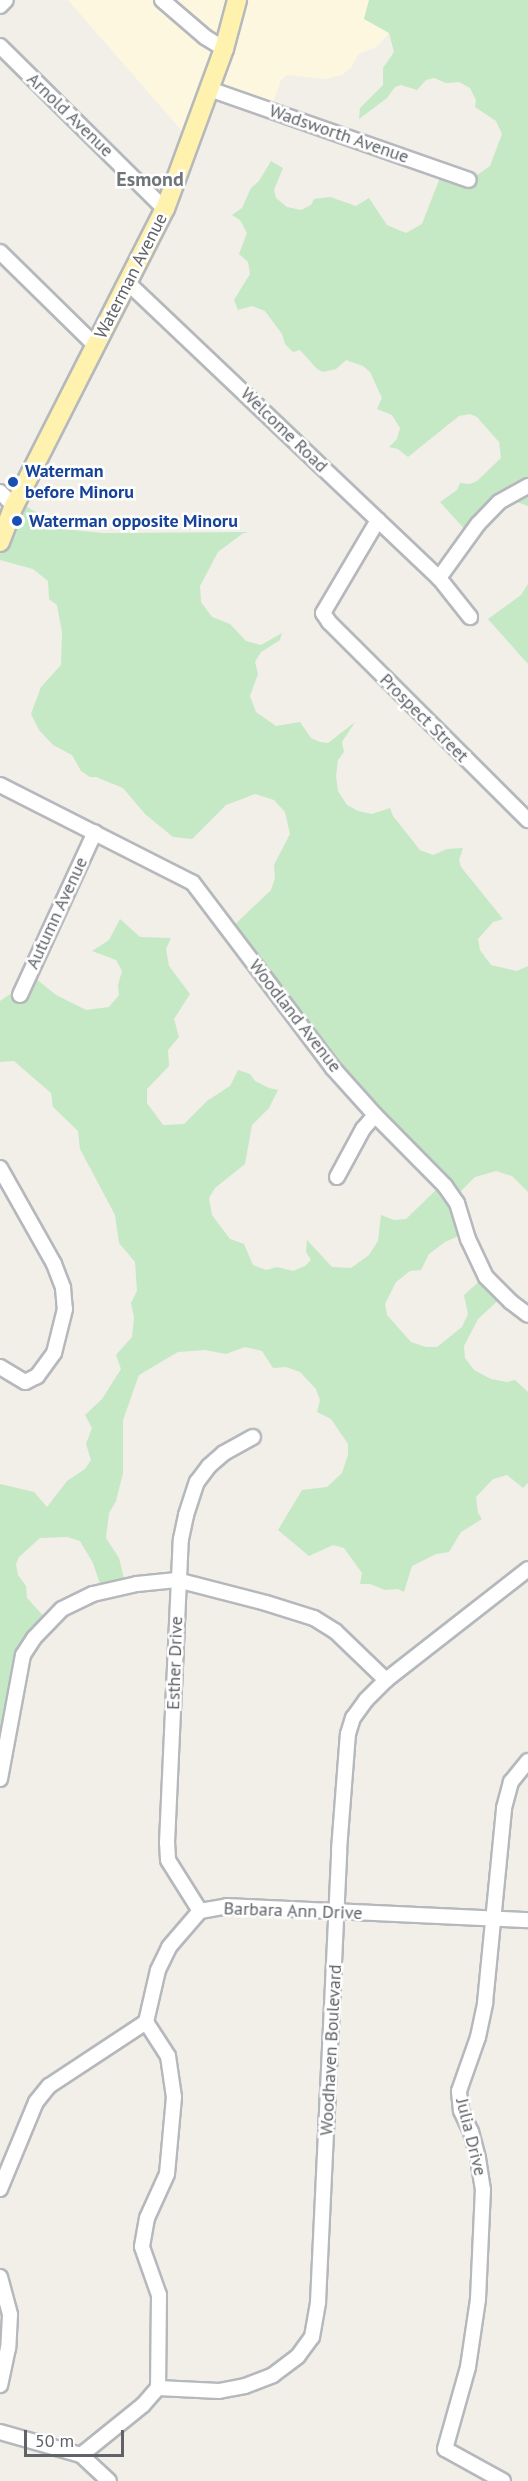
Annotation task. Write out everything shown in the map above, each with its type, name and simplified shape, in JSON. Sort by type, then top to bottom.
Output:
[{"type":"main road","name":"Waterman Avenue","points":[[0,542],[14,506],[165,209],[224,49],[237,0]]},
{"type":"street","points":[[0,6],[6,0]]},
{"type":"street","points":[[162,0],[205,38],[224,49]]},
{"type":"street","name":"Arnold Avenue","points":[[0,46],[165,209]]},
{"type":"street","name":"Wadsworth Avenue","points":[[209,89],[468,180]]},
{"type":"street","points":[[0,252],[96,345]]},
{"type":"street","name":"Welcome Road","points":[[128,283],[439,578],[471,616]]},
{"type":"street","points":[[439,578],[478,524],[500,501],[528,486]]},
{"type":"street","points":[[0,492],[14,506]]},
{"type":"street","name":"Prospect Street","points":[[378,520],[323,613],[336,630],[528,820]]},
{"type":"street","name":"Woodland Avenue","points":[[0,784],[193,883],[298,1024],[375,1115],[445,1186],[457,1203],[471,1247],[486,1277],[528,1315]]},
{"type":"street","name":"Autumn Avenue","points":[[20,995],[95,832]]},
{"type":"street","points":[[337,1176],[363,1129],[375,1115]]},
{"type":"street","points":[[0,1168],[54,1264],[63,1288],[65,1309],[54,1353],[37,1376],[26,1382],[0,1367]]},
{"type":"street","name":"Esther Drive","points":[[200,1911],[168,1860],[177,1580],[186,1515],[197,1482],[209,1466],[224,1453],[252,1437]]},
{"type":"street","name":"Woodhaven Boulevard","points":[[158,2388],[219,2391],[245,2386],[273,2375],[298,2356],[312,2337],[318,2302],[348,1734],[353,1718],[366,1700],[386,1680],[528,1569]]},
{"type":"street","points":[[0,1779],[23,1655],[34,1638],[62,1609],[93,1594],[137,1584],[177,1580],[314,1618],[354,1646],[386,1680]]},
{"type":"street","name":"Julia Drive","points":[[503,2481],[445,2449],[468,2367],[478,2299],[483,2190],[471,2132],[461,2111],[459,2091],[478,2037],[485,2003],[504,1808],[511,1782],[528,1761]]},
{"type":"street","name":"Barbara Ann Drive","points":[[146,2022],[158,1971],[169,1947],[200,1911],[227,1906],[528,1920]]},
{"type":"street","points":[[0,2189],[36,2102],[49,2086],[146,2022],[168,2056],[174,2097],[167,2174],[147,2218],[142,2247],[159,2295],[158,2388],[143,2405],[81,2455]]},
{"type":"street","points":[[0,2277],[10,2315],[8,2348],[0,2385]]},
{"type":"street","points":[[0,2432],[81,2455],[109,2481]]},
{"type":"shaded area","points":[[68,0],[369,0],[364,19],[389,33],[377,47],[358,54],[351,68],[342,75],[325,79],[287,75],[281,80],[271,108],[211,89],[189,139]]},
{"type":"green space","points":[[369,0],[528,0],[528,506],[506,498],[468,533],[440,502],[457,490],[460,483],[470,484],[477,481],[501,458],[499,442],[477,417],[470,414],[459,416],[408,457],[398,449],[389,447],[397,439],[400,428],[392,415],[377,409],[382,398],[370,372],[363,366],[346,360],[336,369],[323,372],[317,369],[300,350],[293,352],[285,344],[282,334],[265,311],[252,306],[238,310],[234,300],[250,274],[248,262],[239,254],[247,233],[240,220],[232,215],[242,208],[251,188],[259,181],[271,161],[283,168],[274,190],[276,198],[287,207],[301,210],[311,205],[314,199],[330,197],[356,206],[369,198],[387,225],[406,233],[422,224],[441,175],[467,182],[490,166],[502,134],[496,121],[475,107],[476,100],[470,88],[459,82],[446,83],[434,78],[426,80],[417,90],[401,85],[395,87],[387,98],[359,119],[360,108],[383,85],[383,68],[394,52],[389,33],[364,19]]},
{"type":"green space","points":[[16,500],[63,529],[103,533],[248,532],[218,552],[200,586],[201,602],[212,617],[230,624],[246,641],[261,645],[282,633],[280,640],[261,652],[255,662],[258,674],[250,696],[256,712],[276,726],[300,722],[311,738],[328,743],[355,722],[342,742],[344,752],[338,760],[336,776],[338,791],[347,805],[358,811],[372,814],[390,808],[393,816],[420,850],[433,855],[447,849],[463,848],[459,860],[461,867],[503,919],[493,922],[478,939],[480,950],[491,965],[517,971],[528,966],[528,1192],[512,1176],[496,1171],[475,1177],[451,1201],[463,1234],[445,1242],[429,1254],[421,1270],[410,1271],[396,1282],[385,1304],[387,1315],[411,1342],[426,1347],[437,1347],[462,1327],[468,1314],[464,1295],[484,1277],[503,1296],[478,1319],[464,1346],[465,1358],[474,1370],[491,1379],[507,1382],[515,1380],[528,1392],[528,1483],[523,1488],[507,1475],[493,1479],[476,1497],[478,1513],[482,1519],[461,1532],[449,1552],[436,1554],[412,1566],[404,1592],[398,1589],[385,1590],[370,1584],[360,1584],[362,1573],[344,1548],[333,1545],[309,1556],[278,1530],[302,1490],[327,1487],[342,1473],[348,1455],[348,1444],[331,1419],[317,1412],[320,1400],[316,1389],[300,1372],[286,1367],[273,1368],[262,1351],[245,1347],[226,1354],[205,1350],[178,1352],[139,1375],[123,1420],[123,1473],[116,1501],[109,1513],[106,1538],[119,1558],[126,1587],[102,1590],[93,1563],[80,1541],[67,1537],[40,1538],[19,1557],[16,1564],[18,1575],[26,1586],[27,1598],[49,1622],[32,1644],[0,1785],[0,1484],[34,1492],[47,1507],[67,1481],[85,1469],[91,1460],[86,1444],[92,1428],[85,1415],[102,1399],[121,1369],[116,1355],[132,1337],[134,1317],[131,1303],[137,1291],[135,1262],[119,1243],[115,1215],[80,1149],[78,1131],[53,1107],[51,1093],[14,1061],[0,1062],[0,1001],[22,986],[29,973],[56,995],[86,1010],[109,1007],[119,995],[118,985],[122,971],[116,960],[92,951],[109,940],[120,919],[140,937],[171,938],[166,949],[169,966],[190,994],[174,1019],[179,1037],[168,1050],[169,1066],[147,1089],[147,1103],[163,1125],[184,1124],[207,1101],[230,1086],[238,1070],[250,1074],[255,1081],[269,1088],[278,1090],[269,1108],[252,1125],[245,1164],[215,1188],[209,1198],[212,1215],[230,1239],[244,1244],[253,1265],[266,1270],[277,1267],[293,1271],[305,1266],[311,1260],[306,1252],[307,1240],[332,1267],[351,1268],[369,1255],[378,1241],[381,1215],[394,1220],[406,1219],[438,1188],[226,933],[271,890],[275,878],[274,865],[290,834],[285,812],[274,800],[255,794],[226,805],[192,839],[173,837],[145,814],[123,788],[96,777],[90,777],[81,771],[72,755],[53,745],[39,730],[31,714],[41,687],[61,665],[62,632],[57,605],[49,599],[48,581],[33,569],[0,560],[0,543]]},
{"type":"green space","points":[[528,584],[528,664],[488,619],[521,595]]},
{"type":"place","name":"Waterman before Minoru","points":[[13,482]]},
{"type":"place","name":"Waterman opposite Minoru","points":[[17,521]]},
{"type":"district","name":"Esmond","points":[[150,179]]}]
